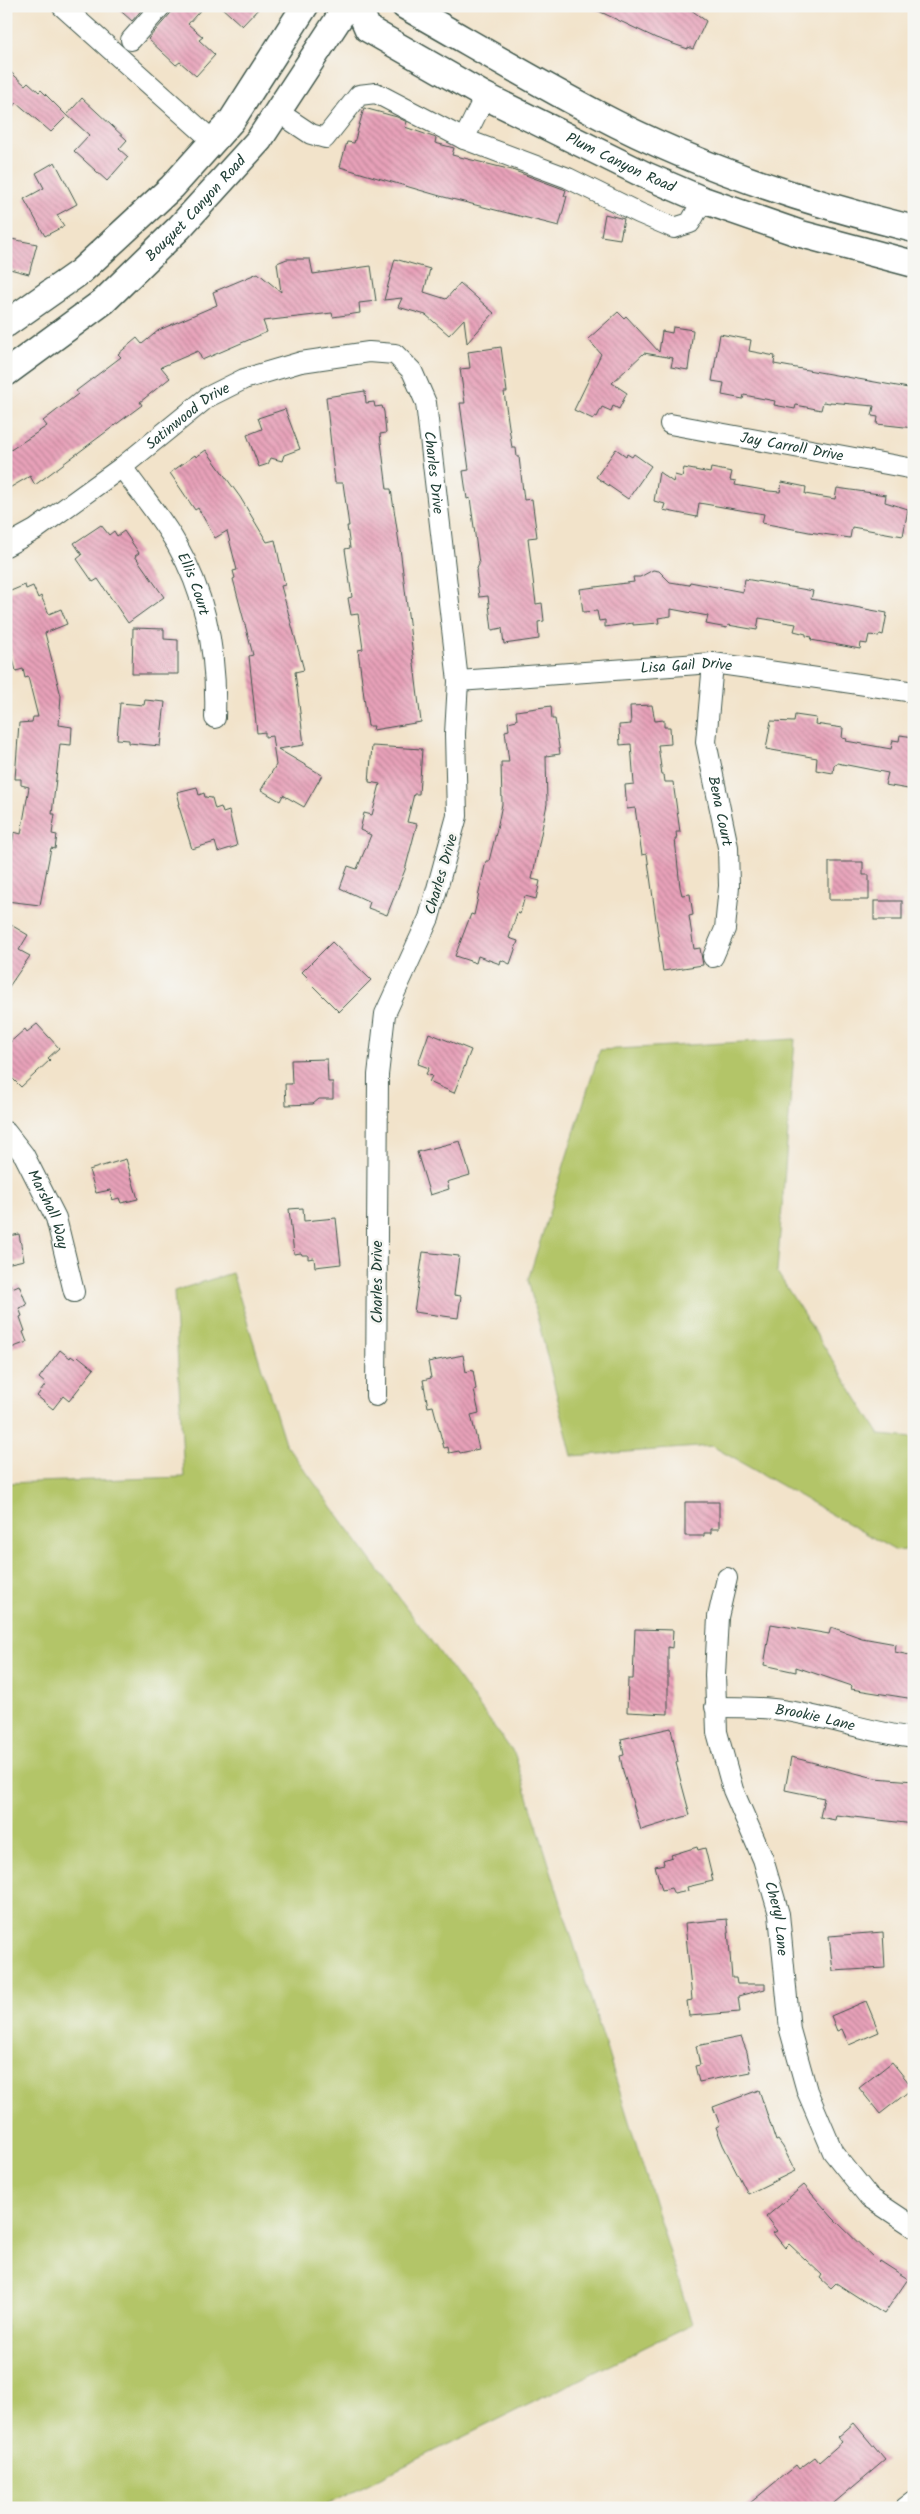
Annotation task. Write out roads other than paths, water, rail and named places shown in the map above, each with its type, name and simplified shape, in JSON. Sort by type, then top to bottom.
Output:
[{"type":"main road","name":"Bouquet Canyon Road","points":[[6,324],[80,272],[172,187],[232,120],[305,6]]},
{"type":"main road","name":"Bouquet Canyon Road","points":[[6,373],[104,301],[179,228],[259,140],[348,6]]},
{"type":"main road","name":"Plum Canyon Road","points":[[358,6],[368,29],[485,96],[578,143],[703,200],[801,234],[914,264]]},
{"type":"main road","points":[[405,6],[598,115],[686,155],[793,194],[914,229]]},
{"type":"street","points":[[62,6],[213,141]]},
{"type":"street","points":[[131,40],[161,6]]},
{"type":"street","points":[[278,112],[310,134],[325,138],[359,96],[376,93],[464,139],[568,178],[674,228],[690,223],[703,200]]},
{"type":"street","points":[[464,139],[485,96]]},
{"type":"street","name":"Satinwood Drive","points":[[6,546],[35,530],[122,467],[208,397],[244,379],[301,362],[335,356],[369,352],[395,354]]},
{"type":"street","name":"Charles Drive","points":[[376,1396],[378,1075],[385,1014],[429,918],[457,816],[455,734],[458,681],[426,403],[412,371],[395,354]]},
{"type":"street","name":"Jay Carroll Drive","points":[[670,424],[914,469]]},
{"type":"street","name":"Ellis Court","points":[[122,467],[177,545],[203,603],[216,680],[215,718]]},
{"type":"street","name":"Lisa Gail Drive","points":[[458,681],[713,663],[913,686]]},
{"type":"street","name":"Bena Court","points":[[713,663],[706,742],[728,847],[729,886],[725,928],[714,957]]},
{"type":"street","name":"Marshall Way","points":[[6,1132],[24,1155],[56,1218],[74,1292]]},
{"type":"street","name":"Cheryl Lane","points":[[726,1578],[718,1617],[715,1707],[717,1732],[733,1790],[763,1859],[779,1914],[790,2030],[807,2091],[833,2152],[869,2197],[914,2227]]},
{"type":"street","name":"Brookie Lane","points":[[715,1707],[774,1709],[820,1718],[881,1734],[914,1738]]},
{"type":"street","points":[[905,2508],[914,2501]]}]
